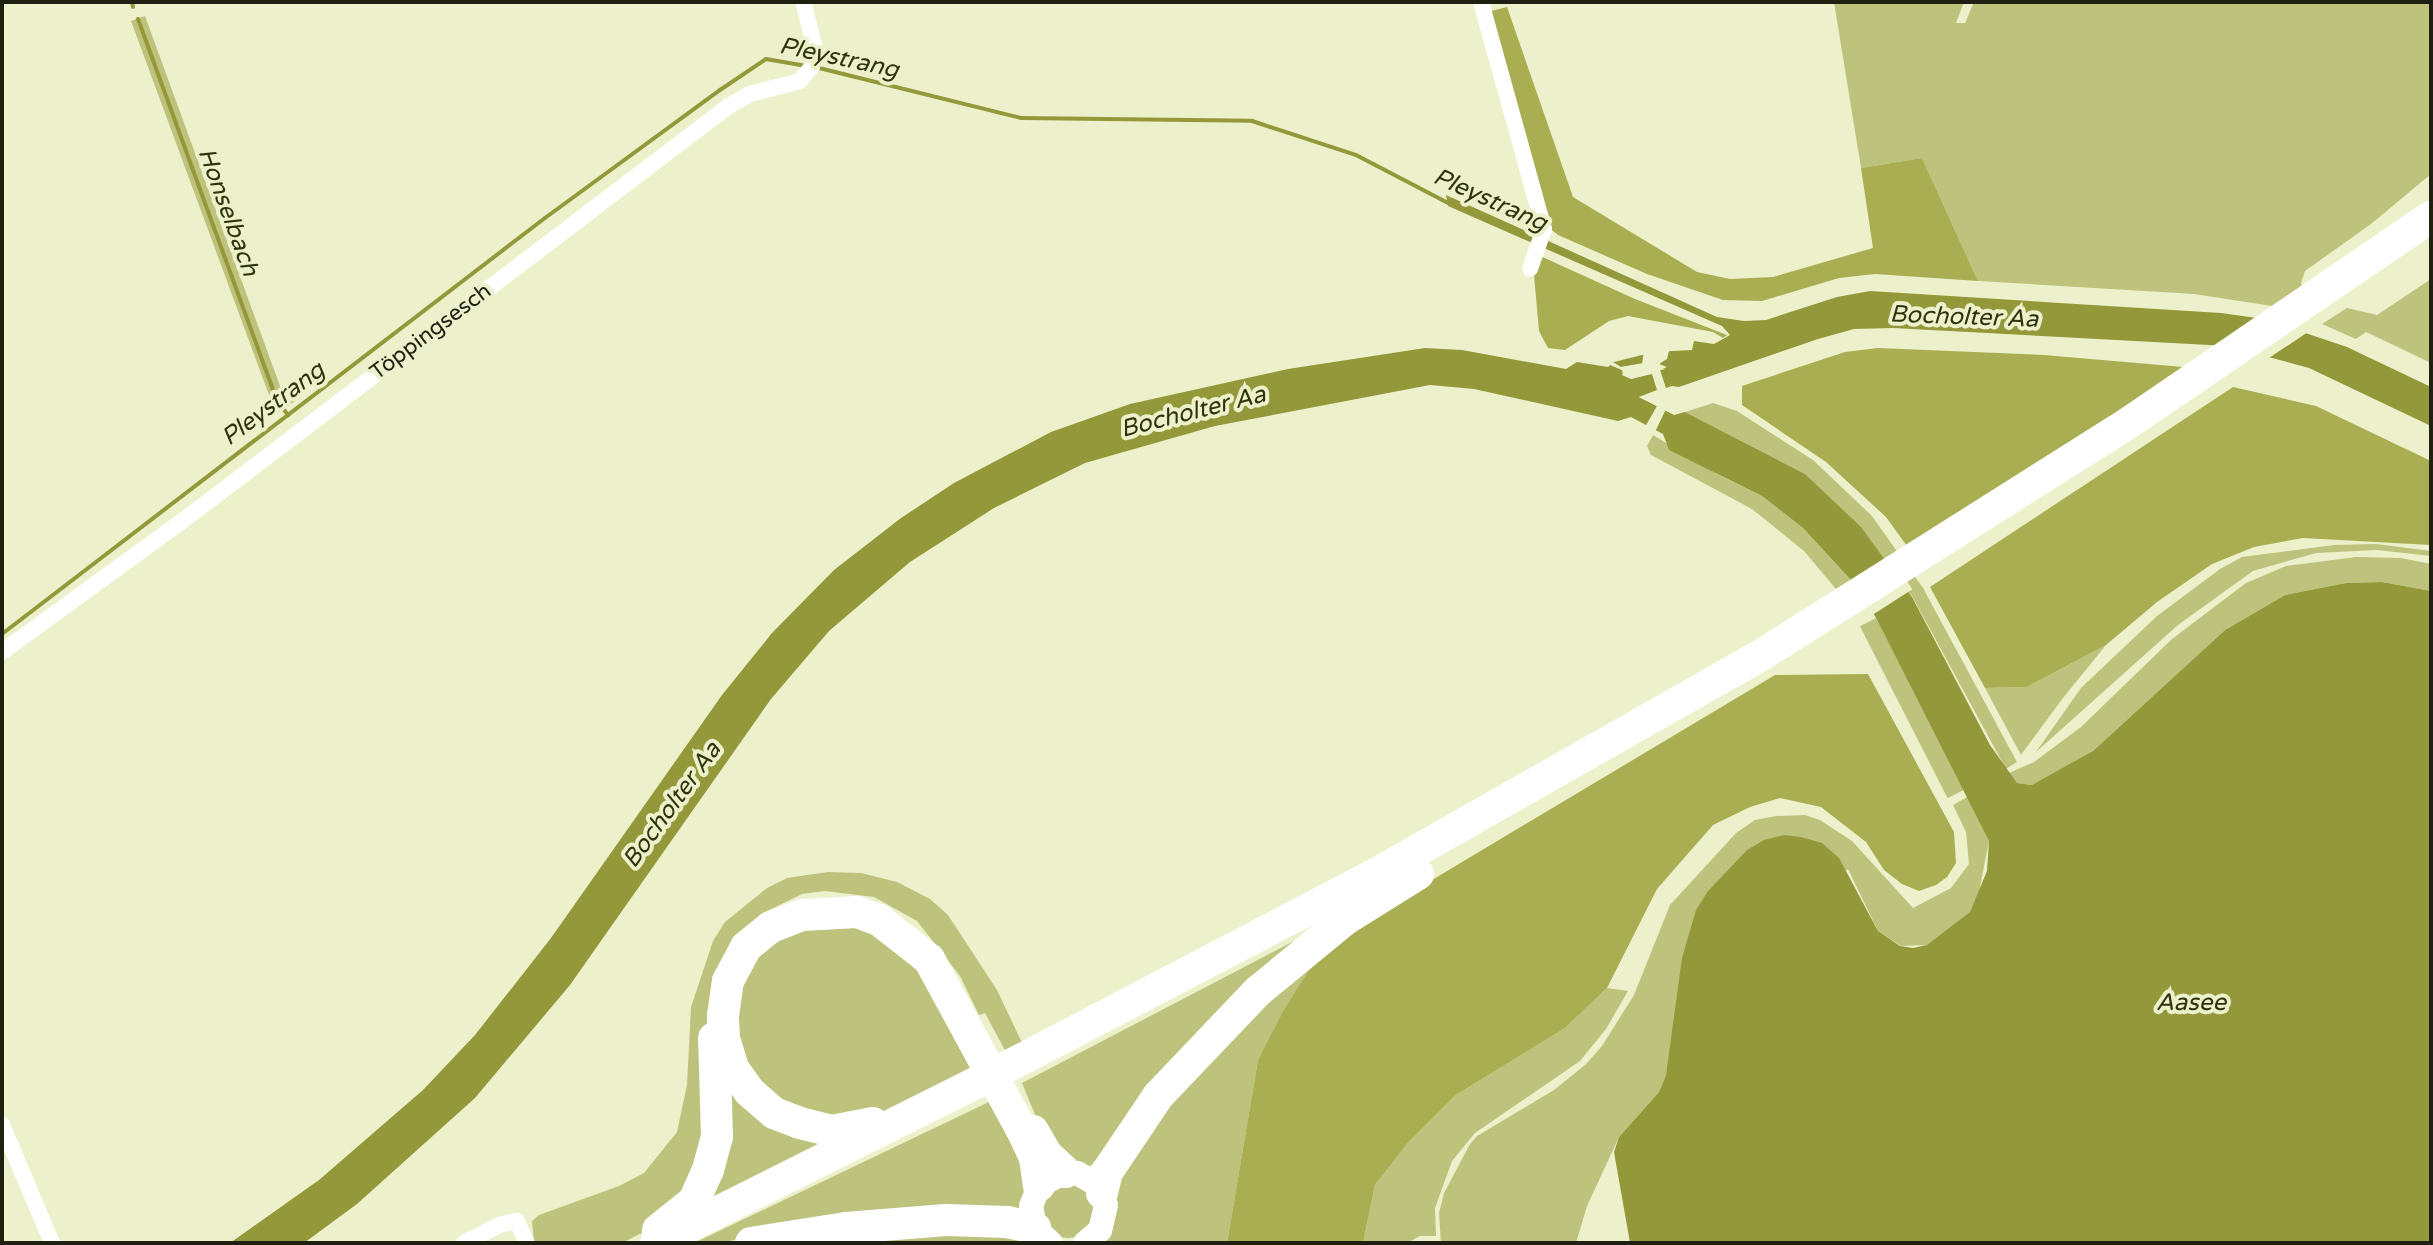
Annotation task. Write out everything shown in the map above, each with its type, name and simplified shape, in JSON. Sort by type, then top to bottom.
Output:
[{"type":"highway","points":[[2365,272],[2431,217]]},
{"type":"highway","points":[[1102,1193],[1107,1172],[1158,1096],[1257,992],[1346,919],[1994,518],[2365,272],[2431,234]]},
{"type":"highway","points":[[656,1243],[980,1081],[1367,879],[1767,660]]},
{"type":"highway","points":[[681,1243],[1113,1028],[1510,815]]},
{"type":"highway","points":[[636,1243],[666,1225],[694,1201],[708,1170],[717,1137],[717,995],[725,966],[740,942],[762,922],[789,907],[820,901],[850,901],[883,909],[909,927],[934,952],[1026,1128],[1047,1155],[1052,1179]]},
{"type":"highway","points":[[972,1023],[929,959],[879,920],[857,912],[802,915],[771,927],[746,947],[740,958],[728,981],[723,1016],[726,1050],[749,1091],[774,1113],[800,1123],[832,1131],[864,1126],[980,1081]]},
{"type":"highway","points":[[751,1243],[846,1228],[946,1220],[1007,1222],[1043,1236]]},
{"type":"main road","points":[[1043,1236],[1031,1206],[1052,1179],[1087,1177],[1102,1193],[1105,1218],[1100,1230],[1085,1243]]},
{"type":"street","name":"Töppingsesch","points":[[2,652],[202,507],[729,106],[750,94],[800,81],[812,66],[815,48],[803,2]]},
{"type":"street","points":[[1481,2],[1543,231],[1532,260]]},
{"type":"street","points":[[2,1125],[52,1243]]},
{"type":"street","points":[[464,1243],[499,1225],[517,1221],[527,1243]]},
{"type":"shaded area","points":[[1834,2],[1964,2],[1956,23],[1965,23],[1974,2],[2431,2],[2431,174],[2371,224],[2305,271],[2301,283],[2305,294],[2285,308],[2194,294],[1978,281],[1922,158],[1861,168]]},
{"type":"shaded area","points":[[1507,7],[1573,197],[1697,272],[1730,279],[1773,277],[1873,248],[1861,168],[1922,158],[1978,281],[1875,274],[1839,278],[1762,301],[1723,300],[1647,274],[1558,235],[1548,227],[1487,12]]},
{"type":"shaded area","points":[[145,16],[284,397],[295,401],[276,414],[131,21]]},
{"type":"shaded area","points":[[1538,255],[1635,299],[1727,335],[1723,338],[1713,332],[1628,316],[1609,321],[1565,350],[1548,348],[1539,331],[1534,275]]},
{"type":"shaded area","points":[[2431,279],[2431,363],[2366,332],[2356,339],[2322,324],[2347,308],[2377,315]]},
{"type":"shaded area","points":[[1878,348],[2044,355],[2195,368],[1912,553],[1886,517],[1826,462],[1742,405],[1742,386],[1845,352]]},
{"type":"shaded area","points":[[2233,387],[2316,406],[2431,461],[2431,545],[2303,538],[2254,547],[2212,564],[2157,602],[2106,645],[2027,687],[1985,688],[1930,587]]},
{"type":"shaded area","points":[[1713,403],[1737,411],[1813,460],[1872,516],[1923,588],[2017,762],[2006,769],[1912,596],[1805,474],[1685,412]]},
{"type":"shaded area","points":[[1653,435],[1717,474],[1762,496],[1803,528],[1855,585],[1841,595],[1804,551],[1752,509],[1651,455],[1647,446]]},
{"type":"shaded area","points":[[2376,544],[2431,551],[2431,556],[2377,550],[2316,553],[2253,571],[2178,625],[2036,752],[2081,688],[2157,616],[2220,569],[2242,557],[2334,545]]},
{"type":"shaded area","points":[[2356,557],[2401,558],[2431,564],[2431,591],[2382,582],[2346,583],[2285,595],[2225,630],[2093,751],[2060,773],[2032,785],[2017,783],[2009,773],[2034,762],[2081,727],[2172,639],[2246,583],[2286,566]]},
{"type":"shaded area","points":[[1876,618],[1964,790],[1948,798],[1860,626]]},
{"type":"shaded area","points":[[2106,645],[2021,755],[1985,688],[2027,687]]},
{"type":"shaded area","points":[[1868,674],[1954,832],[1956,863],[1947,877],[1919,891],[1902,884],[1884,870],[1866,842],[1821,807],[1780,798],[1750,807],[1713,825],[1657,889],[1607,988],[1565,1028],[1456,1095],[1407,1144],[1375,1185],[1363,1243],[1227,1243],[1258,1060],[1285,1008],[1315,961],[1397,901],[1775,675]]},
{"type":"shaded area","points":[[1969,796],[1989,841],[1979,892],[1970,912],[1949,931],[1927,945],[1901,946],[1878,931],[1848,869],[1673,1036],[1666,1075],[1659,1092],[1619,1137],[1587,1206],[1576,1243],[1441,1243],[1439,1213],[1444,1193],[1470,1144],[1477,1136],[1554,1090],[1585,1065],[1602,1046],[1634,995],[1670,905],[1736,833],[1755,820],[1776,816],[1805,815],[1820,820],[1852,841],[1913,908],[1951,888],[1969,864],[1966,832],[1953,805]]},
{"type":"shaded area","points":[[828,872],[861,873],[897,882],[930,899],[948,915],[997,990],[1024,1047],[1008,1056],[985,1013],[979,1015],[960,976],[917,921],[874,897],[825,891],[802,894],[761,914],[744,929],[709,1147],[663,1222],[622,1243],[534,1243],[532,1221],[539,1215],[619,1186],[644,1173],[677,1132],[687,1085],[691,1007],[713,941],[725,922],[767,888],[787,878]]},
{"type":"shaded area","points":[[842,919],[910,951],[978,1070],[898,1107],[856,1121],[786,1111],[739,1064],[729,1006],[765,941]]},
{"type":"shaded area","points":[[1336,919],[1100,1161],[1089,1166],[1074,1165],[1046,1141],[1022,1083]]},
{"type":"shaded area","points":[[1315,961],[1258,1060],[1227,1243],[1104,1243],[1112,1230],[1111,1197],[1151,1126],[1257,1010]]},
{"type":"shaded area","points":[[1607,988],[1628,991],[1606,1029],[1580,1061],[1475,1133],[1452,1161],[1435,1208],[1436,1236],[1420,1236],[1407,1243],[1363,1243],[1375,1185],[1407,1144],[1456,1095],[1565,1028]]},
{"type":"shaded area","points":[[733,1077],[838,1135],[672,1229]]},
{"type":"shaded area","points":[[993,1100],[1031,1170],[1022,1217],[852,1219],[718,1243],[694,1243]]},
{"type":"shaded area","points":[[1068,1184],[1087,1192],[1095,1211],[1087,1230],[1068,1238],[1049,1230],[1041,1211],[1049,1192]]},
{"type":"shaded area","points":[[1012,1235],[1033,1243],[838,1243],[886,1236]]},
{"type":"water","name":"Aasee","points":[[1446,195],[1717,317],[1766,320],[1837,297],[1870,291],[2221,313],[2264,319],[2347,347],[2431,387],[2431,426],[2309,368],[2228,346],[1893,328],[1854,329],[1679,387],[1672,386],[1639,397],[1674,415],[1685,412],[1805,474],[1861,527],[1912,597],[1990,745],[2017,783],[2032,785],[2093,751],[2225,630],[2285,595],[2346,583],[2382,582],[2431,591],[2431,1243],[1630,1243],[1614,1152],[1619,1137],[1659,1092],[1666,1075],[1682,958],[1696,910],[1708,891],[1747,850],[1764,840],[1784,835],[1801,837],[1822,843],[1839,858],[1878,931],[1900,946],[1913,948],[1927,945],[1970,912],[1987,871],[1989,841],[1859,589],[1803,528],[1762,496],[1669,450],[1663,434],[1631,417],[1618,421],[1474,389],[1430,385],[1215,426],[1085,463],[994,508],[910,562],[829,631],[771,699],[570,985],[475,1098],[357,1204],[304,1243],[230,1243],[319,1180],[423,1090],[475,1035],[551,938],[722,695],[772,633],[834,570],[901,518],[954,483],[1051,432],[1130,404],[1288,369],[1425,348],[1462,350],[1566,369],[1577,362],[1608,367],[1614,362],[1654,352],[1692,350],[1694,341],[1714,344],[1730,335],[1722,326],[1448,206]],"holes":[[[1660,360],[1660,368],[1665,369],[1631,379],[1623,374],[1621,367]]]},
{"type":"pier","points":[[2273,319],[2308,332],[2266,360],[2226,350]]},
{"type":"pier","points":[[1662,347],[1669,351],[1667,359],[1659,364],[1667,367],[1660,370],[1667,391],[1648,398],[1667,407],[1655,432],[1645,427],[1657,406],[1639,397],[1657,390],[1652,374],[1631,379],[1622,375],[1624,371],[1610,365],[1613,362],[1621,367],[1642,364],[1644,350]]},
{"type":"pier","points":[[1896,564],[1912,589],[1871,616],[1855,591]]},
{"type":"waterway","name":"Honselbach","points":[[132,2],[133,7]]},
{"type":"waterway","name":"Honselbach","points":[[138,19],[277,400],[288,415]]},
{"type":"waterway","name":"Pleystrang","points":[[2,634],[545,218],[720,90],[766,59],[806,66]]},
{"type":"waterway","name":"Pleystrang","points":[[815,67],[1021,118],[1252,121],[1356,155],[1450,204]]},
{"type":"water label","name":"Bocholter Aa","points":[[1964,317]]},
{"type":"water label","name":"Bocholter Aa","points":[[1193,412]]},
{"type":"water label","name":"Bocholter Aa","points":[[672,805]]}]
